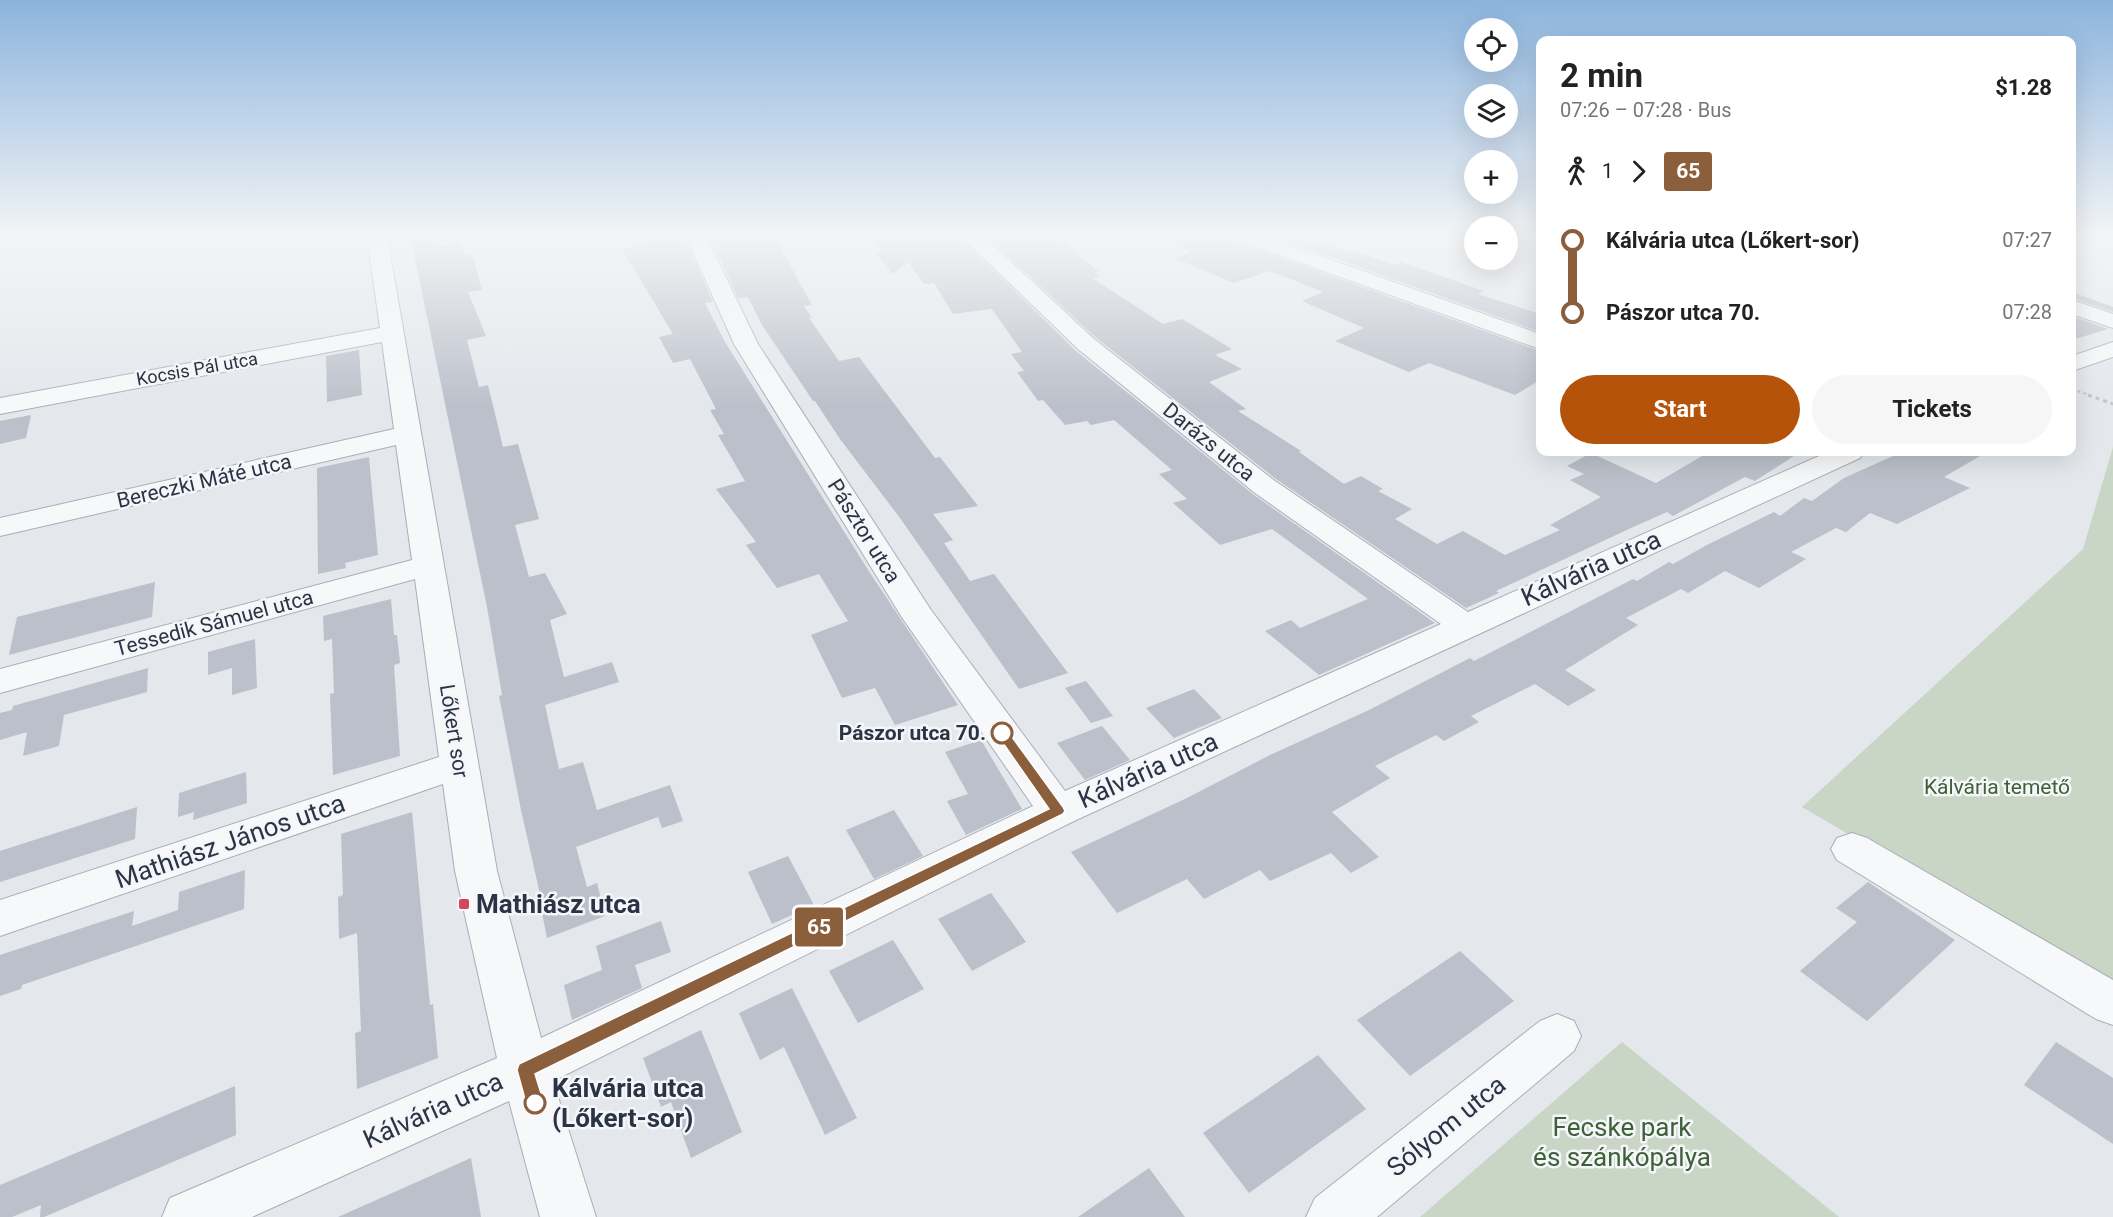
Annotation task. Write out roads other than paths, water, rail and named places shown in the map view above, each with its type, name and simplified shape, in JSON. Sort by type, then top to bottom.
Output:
[{"type":"street","name":"Lőkert sor","points":[[386,293],[476,871],[525,1070],[568,1217]]},
{"type":"street","name":"Pásztor utca","points":[[722,293],[746,344],[918,616],[1058,811]]},
{"type":"street","name":"Darázs utca","points":[[1031,293],[1086,344],[1264,487],[1465,625]]},
{"type":"street","points":[[1403,293],[1536,341]]},
{"type":"street","points":[[2076,307],[2113,321]]},
{"type":"street","name":"Kocsis Pál utca","points":[[0,406],[393,333]]},
{"type":"street","points":[[2076,363],[2113,350]]},
{"type":"street","name":"Bereczki Máté utca","points":[[0,527],[408,434]]},
{"type":"street","name":"Kálvária utca","points":[[189,1217],[525,1070],[1058,811],[1841,456]]},
{"type":"street","name":"Tessedik Sámuel utca","points":[[0,681],[427,566]]},
{"type":"street","name":"Mathiász János utca","points":[[0,918],[459,764]]},
{"type":"street","points":[[1852,849],[2113,1004]]},
{"type":"street","name":"Sólyom utca","points":[[1334,1217],[1557,1036]]},
{"type":"place","name":"Pászor utca 70.","points":[[1002,733]]},
{"type":"place","name":"Mathiász utca","points":[[464,904]]},
{"type":"place","name":"Kálvária utca (Lőkert-sor)","points":[[535,1103]]},
{"type":"park label","name":"Kálvária temető","points":[[1997,787]]},
{"type":"park label","name":"Fecske park és szánkópálya","points":[[1622,1142]]}]
